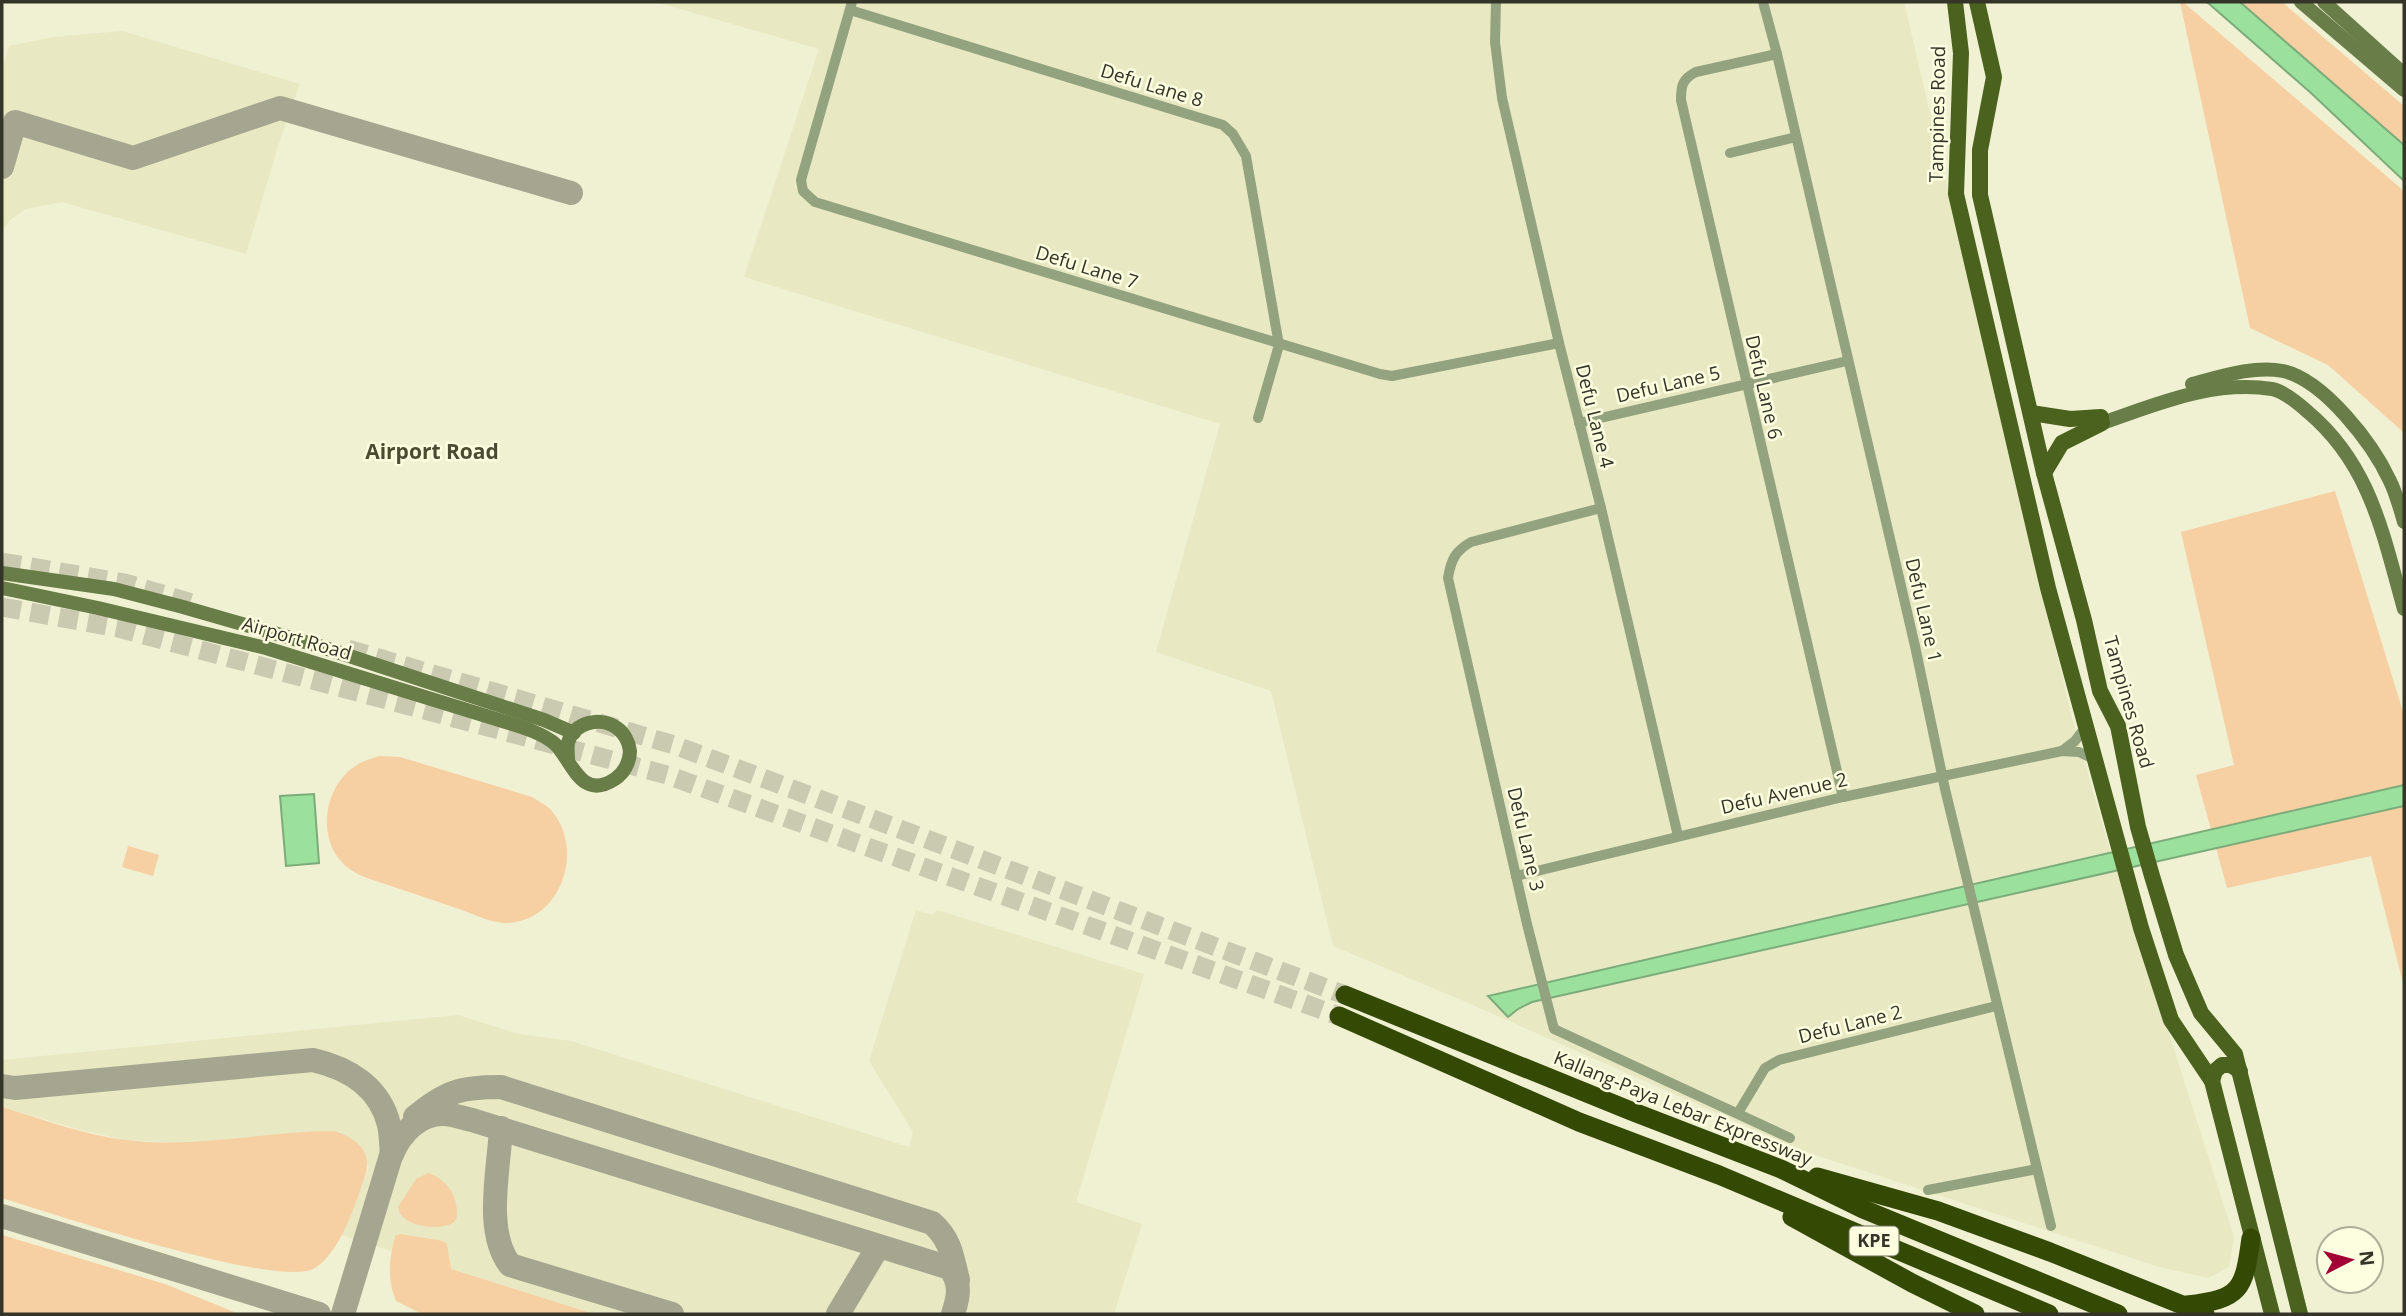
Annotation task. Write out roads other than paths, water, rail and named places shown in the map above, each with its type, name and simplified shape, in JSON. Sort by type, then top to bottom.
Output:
[{"type":"highway","name":"Kallang-Paya Lebar Expressway","points":[[1345,995],[1780,1169],[1863,1209],[2118,1314]]},
{"type":"highway","name":"KPE","points":[[1339,1016],[1579,1122],[1688,1163],[2049,1314]]},
{"type":"highway","points":[[1780,1169],[1812,1175],[1938,1211],[2204,1314]]},
{"type":"highway","points":[[1744,1186],[1808,1227],[1975,1314]]},
{"type":"highway","points":[[2185,1305],[2225,1297],[2238,1288],[2247,1274],[2251,1238]]},
{"type":"main road","name":"Tampines Road","points":[[1955,2],[1961,53],[1956,194],[2048,588],[2141,928],[2171,1020],[2212,1081],[2272,1314]]},
{"type":"main road","name":"Tampines Road","points":[[1977,2],[1994,77],[1980,150],[1980,194],[2045,473],[2100,691],[2118,726],[2138,827],[2152,876],[2176,955],[2201,1013],[2235,1054],[2300,1314]]},
{"type":"main road","points":[[2301,2],[2404,90]]},
{"type":"main road","points":[[2324,2],[2404,74]]},
{"type":"main road","points":[[2045,473],[2062,443],[2101,420],[2179,388],[2262,370],[2283,371],[2304,380],[2328,398],[2356,428],[2390,481],[2404,520]]},
{"type":"main road","points":[[2031,413],[2101,420],[2187,393],[2232,387],[2276,389],[2319,422],[2339,443],[2357,470],[2369,493],[2404,609]]},
{"type":"main road","name":"Airport Road","points":[[2,573],[114,589],[263,629],[544,720],[574,733],[588,723],[606,722],[625,737],[629,758],[622,774],[614,780],[596,784],[578,777],[555,744],[536,732],[266,648],[2,588]]},
{"type":"main road","points":[[568,760],[568,745],[574,733]]},
{"type":"main road","points":[[2212,1081],[2215,1071],[2222,1065],[2231,1065],[2240,1071]]},
{"type":"main road","points":[[2293,1283],[2309,1314]]},
{"type":"street","name":"Defu Lane 4","points":[[1496,2],[1495,42],[1502,98],[1678,836]]},
{"type":"street","name":"Defu Lane 1","points":[[1763,2],[1915,646],[1996,1006],[2051,1226]]},
{"type":"street","name":"Defu Lane 7","points":[[851,6],[801,180],[803,191],[815,202],[1279,345],[1391,376],[1559,343]]},
{"type":"street","name":"Defu Lane 8","points":[[851,6],[1223,125],[1233,134],[1246,156],[1279,345]]},
{"type":"street","name":"Defu Lane 6","points":[[1777,54],[1696,72],[1686,77],[1681,86],[1681,100],[1843,797]]},
{"type":"street","points":[[1730,153],[1796,136]]},
{"type":"street","points":[[1258,418],[1279,345]]},
{"type":"street","name":"Defu Lane 5","points":[[1579,423],[1847,361]]},
{"type":"street","name":"Defu Lane 3","points":[[1601,508],[1471,542],[1457,550],[1448,578],[1554,1029],[1790,1138]]},
{"type":"street","points":[[2062,751],[2075,741],[2087,725]]},
{"type":"street","name":"Defu Avenue 2","points":[[1516,876],[1942,775],[2062,751],[2079,752],[2096,760]]},
{"type":"street","name":"Defu Lane 2","points":[[1738,1113],[1765,1068],[1779,1060],[1996,1006]]},
{"type":"street","points":[[1928,1190],[2037,1169]]},
{"type":"tunnel","points":[[2,562],[125,583],[192,603]]},
{"type":"tunnel","points":[[2,607],[118,628],[667,775],[1339,1016]]},
{"type":"tunnel","points":[[348,649],[674,745],[1345,995]]},
{"type":"district","name":"Airport Road","points":[[432,452]]}]
